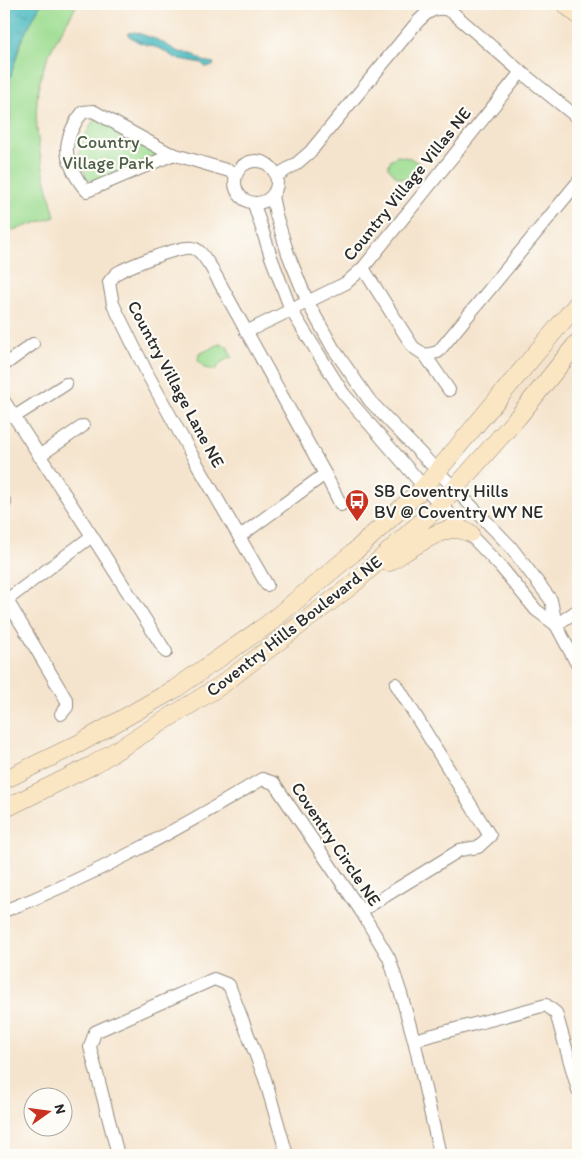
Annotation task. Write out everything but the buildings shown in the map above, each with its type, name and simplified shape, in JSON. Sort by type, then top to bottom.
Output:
[{"type":"street","points":[[565,4],[578,15]]},
{"type":"street","points":[[276,176],[296,164],[310,152],[414,26],[433,10],[445,8],[452,12],[578,118]]},
{"type":"street","name":"Country Village Villas NE","points":[[291,310],[346,283],[363,268],[521,72]]},
{"type":"street","points":[[174,154],[87,191],[77,181],[67,148],[75,122],[83,112],[93,111],[174,154],[236,173]]},
{"type":"street","points":[[261,162],[273,170],[276,176],[277,183],[272,196],[267,200],[254,204],[247,202],[237,193],[234,186],[236,173],[247,163],[261,162]]},
{"type":"street","points":[[425,355],[438,352],[578,182]]},
{"type":"street","points":[[272,196],[288,254],[308,303],[332,348],[370,401],[510,546],[550,600],[556,625],[578,666]]},
{"type":"street","points":[[254,204],[291,310],[343,393],[424,487],[501,567],[536,610],[556,625]]},
{"type":"street","name":"Country Village Lane NE","points":[[267,585],[148,375],[113,304],[109,282],[116,274],[135,265],[178,250],[192,248],[199,250],[325,474],[340,505]]},
{"type":"street","points":[[363,268],[413,347],[425,355],[449,390]]},
{"type":"street","name":"Coventry Hills Boulevard NE","points":[[4,780],[80,743],[166,694],[268,624],[346,559],[424,487],[578,303]]},
{"type":"street","points":[[246,332],[291,310]]},
{"type":"street","name":"Coventry Hills Boulevard NE","points":[[4,809],[93,765],[220,686],[352,585],[441,504],[518,417],[578,342]]},
{"type":"street","points":[[4,364],[33,344]]},
{"type":"street","points":[[14,417],[66,384]]},
{"type":"street","points":[[4,401],[166,652]]},
{"type":"street","points":[[39,456],[82,426]]},
{"type":"street","points":[[240,537],[325,474]]},
{"type":"street","points":[[352,585],[441,532],[453,528],[470,533]]},
{"type":"street","points":[[61,714],[67,707],[67,701],[5,601],[92,536]]},
{"type":"street","points":[[556,625],[578,610]]},
{"type":"street","points":[[362,910],[460,850],[478,847],[490,836],[396,684]]},
{"type":"street","name":"Coventry Circle NE","points":[[4,912],[51,893],[125,856],[203,814],[262,779],[274,783],[362,910],[389,958],[414,1040],[440,1155]]},
{"type":"street","points":[[118,1155],[90,1047],[95,1032],[214,978],[229,985],[265,1079],[287,1155]]},
{"type":"street","points":[[414,1040],[546,1005],[556,1013],[578,1090]]},
{"type":"green space","points":[[4,4],[77,4],[45,64],[38,91],[36,109],[42,163],[55,217],[4,233]]},
{"type":"green space","name":"Country Village Park","points":[[104,117],[169,153],[100,185],[86,178],[79,153],[80,146],[93,121]]},
{"type":"green space","points":[[398,156],[410,158],[420,164],[412,181],[397,177],[388,167],[391,159]]},
{"type":"green space","points":[[220,344],[227,346],[232,357],[223,361],[215,370],[204,368],[198,360],[199,354]]},
{"type":"water","points":[[4,4],[41,4],[22,39],[9,82],[10,118],[4,164]]},
{"type":"water","points":[[135,32],[158,40],[179,52],[192,53],[203,61],[214,63],[213,66],[205,67],[202,63],[175,58],[161,49],[138,42],[128,35],[128,33]]},
{"type":"place","name":"SB Coventry Hills BV @ Coventry WY NE","points":[[357,522]]}]
